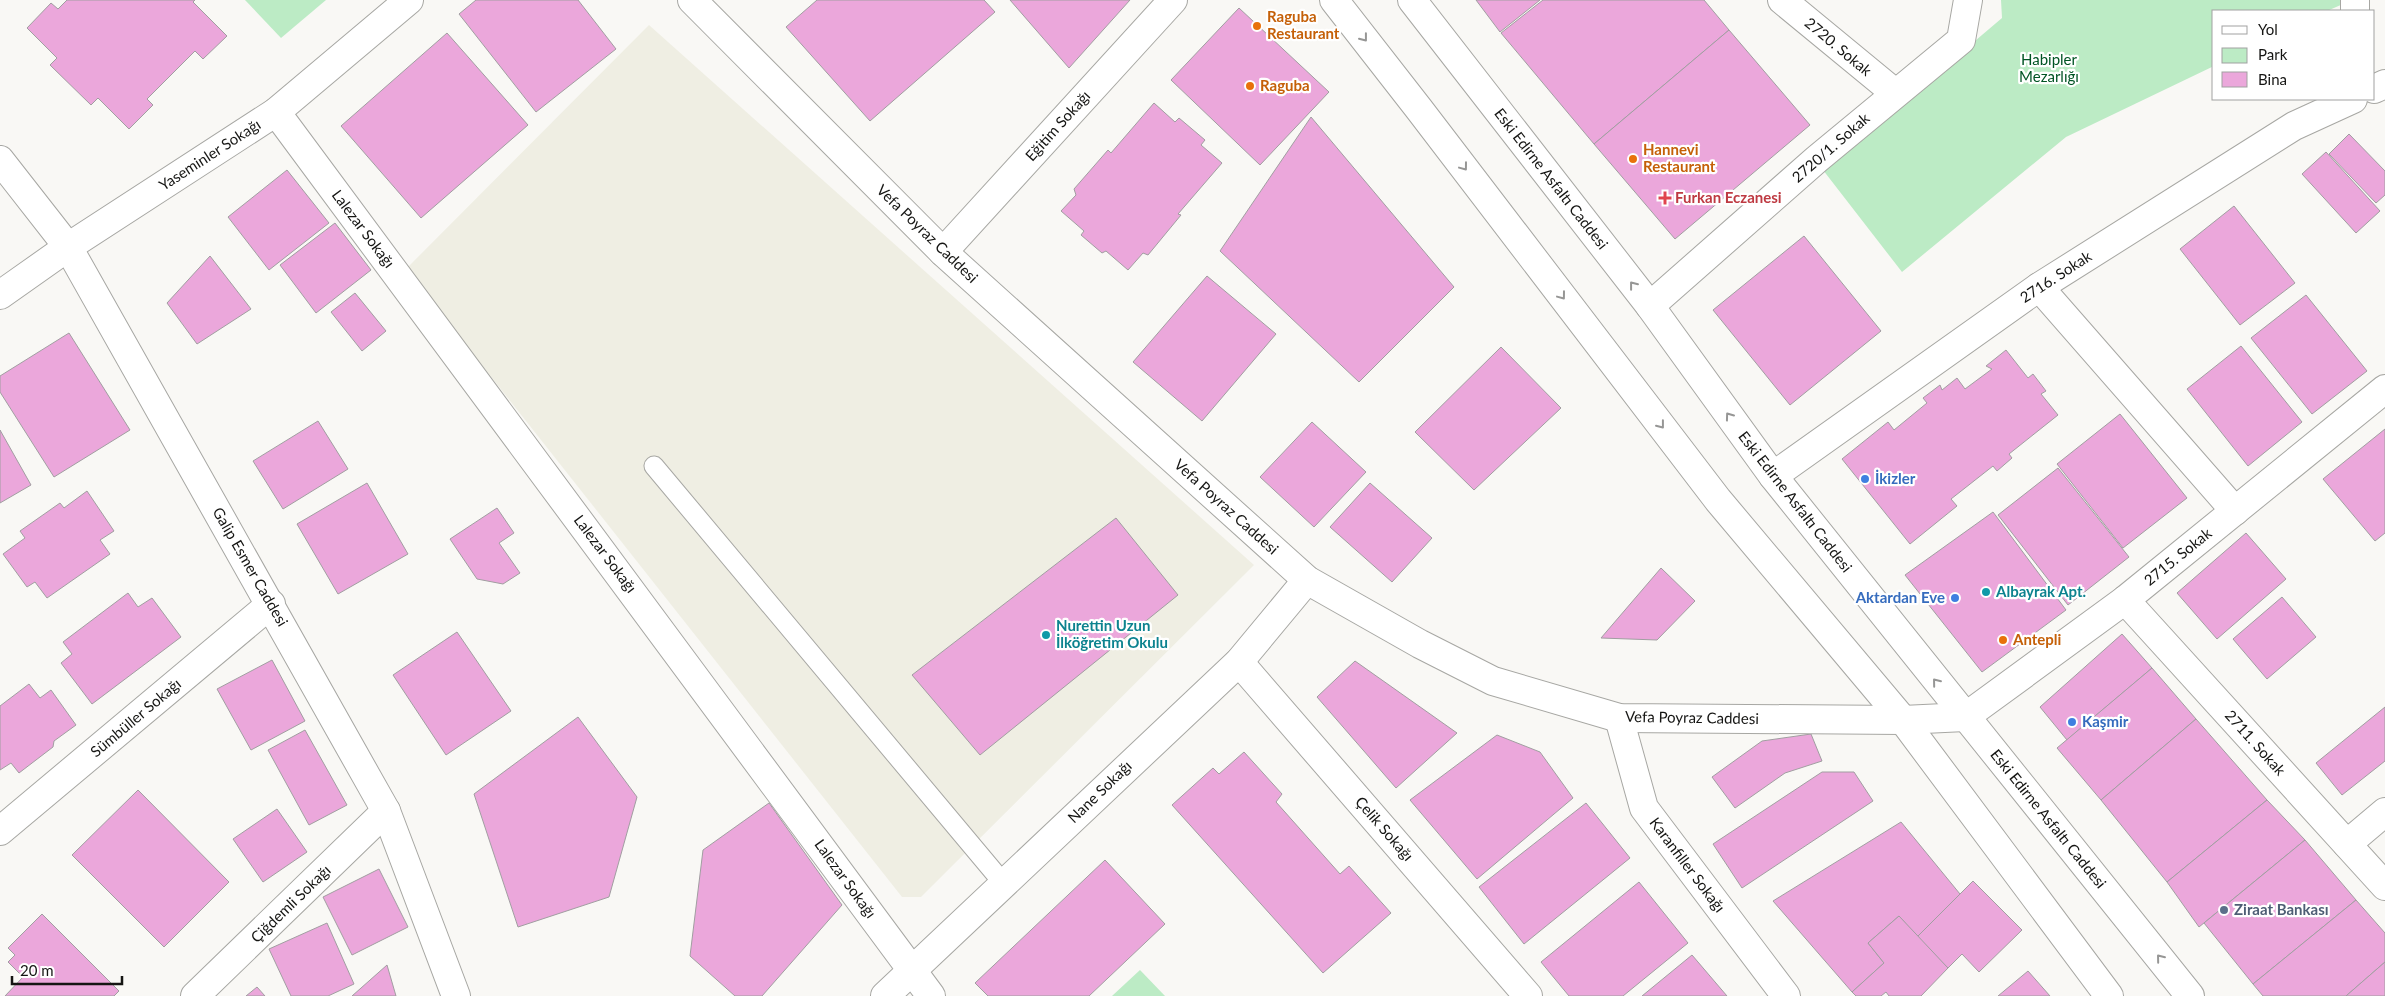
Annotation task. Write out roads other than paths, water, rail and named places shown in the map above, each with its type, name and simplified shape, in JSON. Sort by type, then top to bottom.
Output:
[{"type":"street","name":"Yaseminler Sokağı","points":[[0,295],[68,247],[276,112],[409,0]]},
{"type":"street","name":"Vefa Poyraz Caddesi","points":[[692,0],[943,252],[1307,580],[1420,644],[1493,681],[1619,718],[1903,720],[1965,717]]},
{"type":"street","name":"Eğitim Sokağı","points":[[943,252],[1173,0]]},
{"type":"street","points":[[1334,0],[1425,116],[1718,500],[1903,720],[2109,996]]},
{"type":"street","name":"Eski Edirne Asfaltı Caddesi","points":[[1412,0],[1650,306],[1773,476],[2190,996]]},
{"type":"street","name":"2720. Sokak","points":[[1782,0],[1894,93]]},
{"type":"street","name":"2720/1. Sokak","points":[[1650,306],[1894,93],[1962,40],[1968,0]]},
{"type":"street","name":"2716. Sokak","points":[[1773,476],[2039,287],[2294,126],[2348,100]]},
{"type":"street","name":"Lalezar Sokağı","points":[[276,112],[931,996]]},
{"type":"street","name":"Galip Esmer Caddesi","points":[[0,160],[68,247],[386,811],[456,996]]},
{"type":"street","points":[[2039,287],[2235,511]]},
{"type":"street","name":"2715. Sokak","points":[[1965,717],[2125,600],[2385,388]]},
{"type":"street","name":"Nane Sokağı","points":[[886,996],[1239,662],[1307,580]]},
{"type":"street","name":"2711. Sokak","points":[[2125,600],[2385,886]]},
{"type":"street","name":"Sümbüller Sokağı","points":[[0,831],[271,604]]},
{"type":"street","name":"Çelik Sokağı","points":[[1239,662],[1528,996]]},
{"type":"street","name":"Karanfiller Sokağı","points":[[1619,718],[1644,808],[1786,996]]},
{"type":"street","name":"Çiğdemli Sokağı","points":[[195,996],[386,811]]},
{"type":"street","points":[[2347,844],[2385,812]]},
{"type":"lane","points":[[654,466],[1004,884]]},
{"type":"place","name":"Raguba Restaurant","points":[[1257,26]]},
{"type":"place","name":"Raguba","points":[[1250,86]]},
{"type":"place","name":"Hannevi Restaurant","points":[[1633,159]]},
{"type":"place","name":"Furkan Eczanesi","points":[[1665,198]]},
{"type":"place","name":"İkizler","points":[[1865,479]]},
{"type":"place","name":"Albayrak Apt.","points":[[1986,592]]},
{"type":"place","name":"Aktardan Eve","points":[[1955,598]]},
{"type":"place","name":"Nurettin Uzun İlköğretim Okulu","points":[[1046,635]]},
{"type":"place","name":"Antepli","points":[[2003,640]]},
{"type":"place","name":"Kaşmir","points":[[2072,722]]},
{"type":"place","name":"Ziraat Bankası","points":[[2224,910]]},
{"type":"park label","name":"Habipler Mezarlığı","points":[[2049,68]]}]
